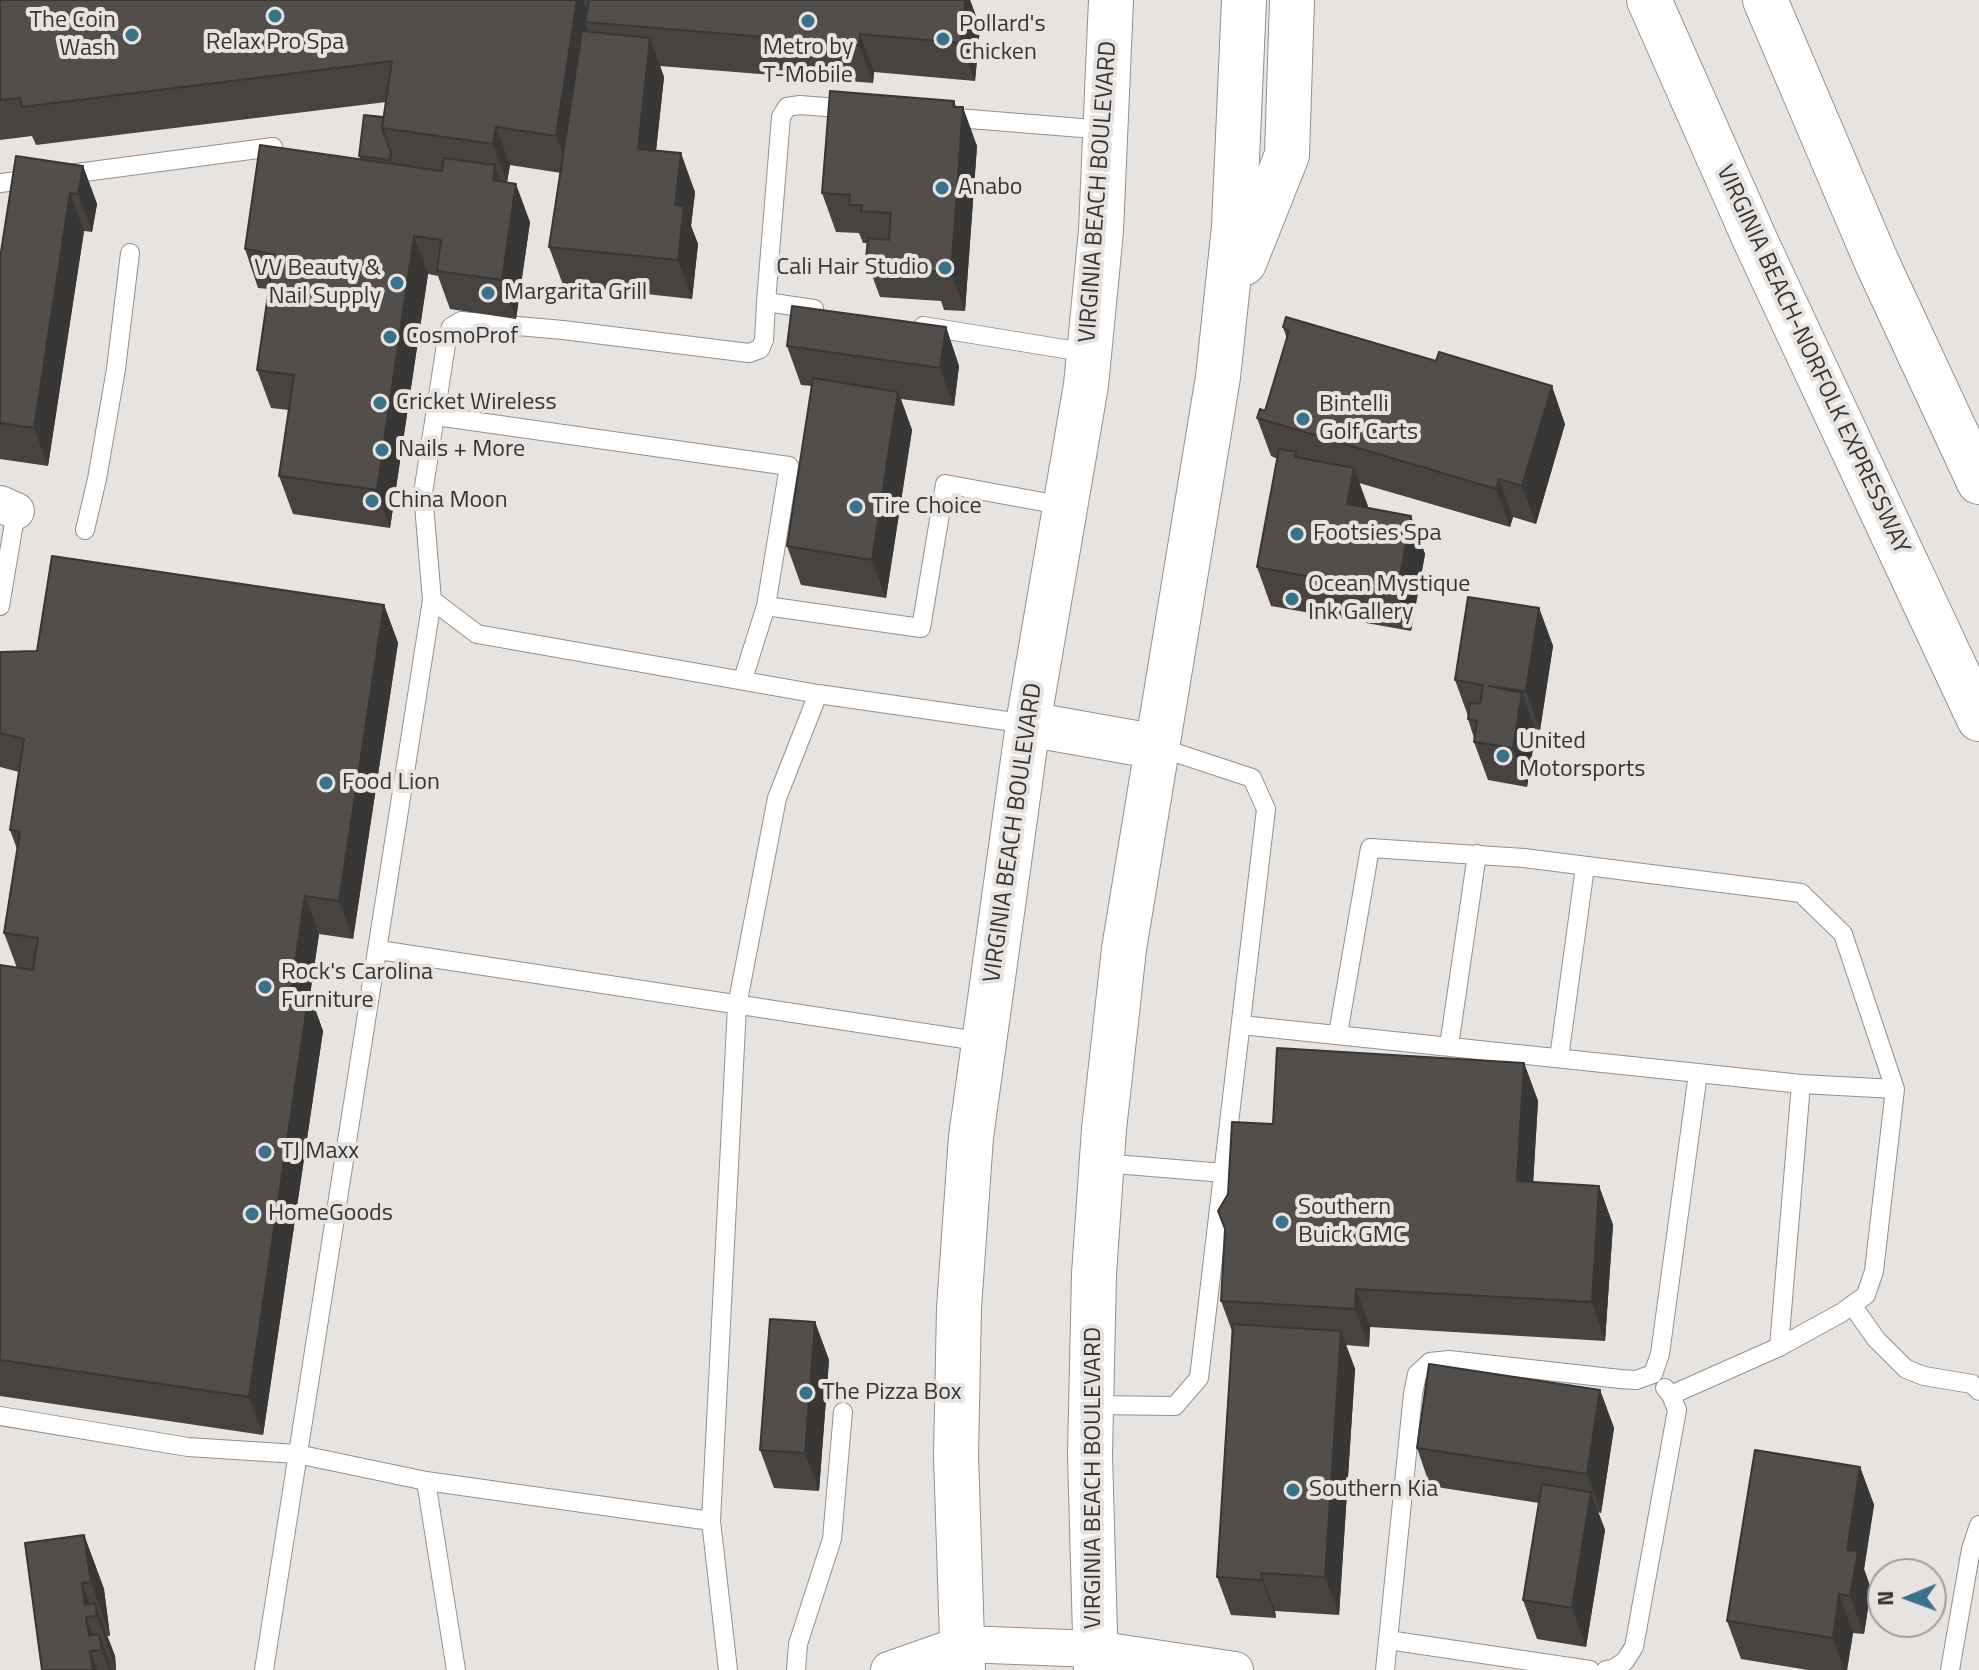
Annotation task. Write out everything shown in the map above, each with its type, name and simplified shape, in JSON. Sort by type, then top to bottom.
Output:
[{"type":"main road","name":"VIRGINIA BEACH BOULEVARD","points":[[963,1657],[956,1456],[959,1308],[971,1137],[1028,724],[1086,385],[1101,231],[1111,0]]},
{"type":"main road","name":"VIRGINIA BEACH BOULEVARD","points":[[1096,1659],[1090,1454],[1094,1274],[1102,1163],[1124,949],[1216,391],[1226,310],[1234,227],[1244,0]]},
{"type":"main road","points":[[1226,310],[1287,155],[1292,0]]},
{"type":"main road","name":"VIRGINIA BEACH-NORFOLK EXPRESSWAY","points":[[1649,0],[1756,242],[1979,719]]},
{"type":"main road","points":[[1768,6],[1878,265],[1979,482]]},
{"type":"main road","points":[[1028,724],[1158,747]]},
{"type":"street","points":[[889,1670],[963,1657],[1096,1659],[1235,1670]]},
{"type":"lane","points":[[264,1670],[432,600],[423,493],[451,327],[461,321],[749,353],[760,349],[764,340],[781,117],[787,107],[800,105],[862,110]]},
{"type":"lane","points":[[925,115],[1107,130]]},
{"type":"lane","points":[[0,183],[273,147]]},
{"type":"lane","points":[[85,530],[104,438],[130,253]]},
{"type":"lane","points":[[766,302],[828,311]]},
{"type":"lane","points":[[905,323],[1089,353]]},
{"type":"lane","points":[[436,416],[789,466],[766,606],[743,679]]},
{"type":"lane","points":[[766,606],[921,628],[945,484],[1065,506]]},
{"type":"lane","points":[[0,606],[8,508]]},
{"type":"lane","points":[[432,600],[477,634],[818,694],[1028,724]]},
{"type":"lane","points":[[728,1670],[711,1521],[737,1006],[777,798],[818,694]]},
{"type":"lane","points":[[1091,1405],[1175,1406],[1199,1378],[1266,809],[1252,778],[1158,747]]},
{"type":"lane","points":[[1338,1034],[1370,848],[1477,854],[1801,893],[1843,934],[1895,1089],[1874,1271],[1866,1295],[1779,1347],[1671,1395]]},
{"type":"lane","points":[[1449,1046],[1477,854]]},
{"type":"lane","points":[[1559,1058],[1585,867]]},
{"type":"lane","points":[[379,950],[984,1042]]},
{"type":"lane","points":[[1241,1025],[1801,1084],[1895,1089]]},
{"type":"lane","points":[[1653,1374],[1660,1354],[1698,1073]]},
{"type":"lane","points":[[1779,1347],[1801,1084]]},
{"type":"lane","points":[[1102,1163],[1224,1173]]},
{"type":"lane","points":[[1852,1305],[1876,1339],[1906,1369],[1924,1376],[1972,1384],[1979,1391]]},
{"type":"lane","points":[[1385,1670],[1417,1374],[1430,1362],[1449,1360],[1620,1379],[1636,1380],[1653,1374]]},
{"type":"lane","points":[[1606,1670],[1625,1661],[1634,1647],[1677,1410],[1671,1395],[1653,1374]]},
{"type":"lane","points":[[796,1670],[798,1644],[832,1539],[843,1412]]},
{"type":"lane","points":[[0,1416],[188,1447],[297,1454],[426,1481],[711,1521]]},
{"type":"lane","points":[[426,1481],[456,1670]]},
{"type":"lane","points":[[1950,1670],[1971,1549],[1979,1525]]},
{"type":"lane","points":[[1388,1640],[1590,1670]]},
{"type":"building","points":[[0,0],[577,0],[556,136],[496,127],[493,144],[382,128],[392,61],[22,107],[20,98],[0,100]]},
{"type":"building","points":[[589,0],[965,0],[961,43],[860,34],[859,45],[585,22]]},
{"type":"building","points":[[582,31],[650,38],[638,149],[681,153],[675,205],[684,206],[678,260],[549,247]]},
{"type":"building","points":[[830,91],[954,101],[953,107],[963,107],[951,273],[930,271],[931,263],[866,259],[868,238],[889,240],[891,213],[861,211],[862,205],[849,205],[850,195],[822,193]]},
{"type":"building","points":[[364,115],[383,117],[382,128],[391,153],[390,160],[359,156]]},
{"type":"building","points":[[260,145],[442,171],[444,158],[495,165],[493,180],[516,184],[502,280],[437,271],[441,240],[414,236],[377,490],[279,476],[294,375],[257,370],[274,254],[245,249]]},
{"type":"building","points":[[16,156],[83,166],[78,194],[70,193],[34,428],[0,423],[0,258]]},
{"type":"building","points":[[792,306],[946,327],[940,368],[787,346]]},
{"type":"building","points":[[1286,317],[1436,361],[1439,352],[1552,386],[1522,486],[1499,479],[1496,489],[1257,418],[1260,409],[1265,411],[1289,331],[1283,327]]},
{"type":"building","name":"Tire Choice","points":[[813,378],[898,392],[872,560],[787,546]]},
{"type":"building","points":[[1279,449],[1296,452],[1295,457],[1354,468],[1347,504],[1411,516],[1397,593],[1257,567]]},
{"type":"building","points":[[52,556],[384,605],[339,901],[305,896],[291,990],[309,993],[249,1397],[0,1360],[0,965],[33,970],[38,938],[4,933],[20,832],[10,830],[24,739],[0,733],[0,652],[37,651]]},
{"type":"building","points":[[1468,597],[1539,608],[1526,691],[1489,686],[1522,693],[1513,748],[1474,742],[1477,721],[1468,719],[1470,703],[1480,704],[1483,685],[1455,680]]},
{"type":"building","points":[[1277,1048],[1524,1063],[1517,1181],[1599,1186],[1592,1302],[1356,1289],[1355,1309],[1221,1301],[1225,1229],[1218,1211],[1228,1194],[1232,1122],[1273,1124]]},
{"type":"building","points":[[770,1319],[815,1322],[805,1453],[760,1450]]},
{"type":"building","name":"Southern Kia","points":[[1233,1324],[1341,1331],[1325,1577],[1261,1573],[1262,1580],[1217,1577]]},
{"type":"building","points":[[1429,1364],[1600,1390],[1587,1474],[1417,1448]]},
{"type":"building","points":[[1755,1450],[1860,1467],[1847,1550],[1858,1551],[1850,1596],[1839,1594],[1833,1638],[1727,1621]]},
{"type":"building","points":[[1542,1484],[1591,1492],[1572,1608],[1523,1600]]},
{"type":"building","points":[[84,1535],[91,1582],[82,1583],[85,1605],[95,1603],[97,1616],[86,1617],[89,1636],[99,1634],[102,1650],[90,1651],[93,1670],[42,1670],[25,1543]]},
{"type":"place","name":"Relax Pro Spa","points":[[275,16]]},
{"type":"place","name":"Metro by T-Mobile","points":[[808,21]]},
{"type":"place","name":"The Coin Wash","points":[[132,35]]},
{"type":"place","name":"Pollard's Chicken","points":[[943,39]]},
{"type":"place","name":"Anabo","points":[[942,188]]},
{"type":"place","name":"Cali Hair Studio","points":[[945,268]]},
{"type":"place","name":"VV Beauty & Nail Supply","points":[[397,283]]},
{"type":"place","name":"Margarita Grill","points":[[488,293]]},
{"type":"place","name":"CosmoProf","points":[[390,337]]},
{"type":"place","name":"Cricket Wireless","points":[[380,403]]},
{"type":"place","name":"Bintelli Golf Carts","points":[[1303,419]]},
{"type":"place","name":"Nails + More","points":[[382,450]]},
{"type":"place","name":"China Moon","points":[[372,501]]},
{"type":"place","name":"Tire Choice","points":[[856,507]]},
{"type":"place","name":"Footsies Spa","points":[[1297,534]]},
{"type":"place","name":"Ocean Mystique Ink Gallery","points":[[1292,599]]},
{"type":"place","name":"United Motorsports","points":[[1503,756]]},
{"type":"place","name":"Food Lion","points":[[326,783]]},
{"type":"place","name":"Rock's Carolina Furniture","points":[[265,987]]},
{"type":"place","name":"TJ Maxx","points":[[265,1152]]},
{"type":"place","name":"HomeGoods","points":[[252,1214]]},
{"type":"place","name":"Southern Buick GMC","points":[[1282,1222]]},
{"type":"place","name":"The Pizza Box","points":[[806,1393]]},
{"type":"place","name":"Southern Kia","points":[[1293,1490]]}]
